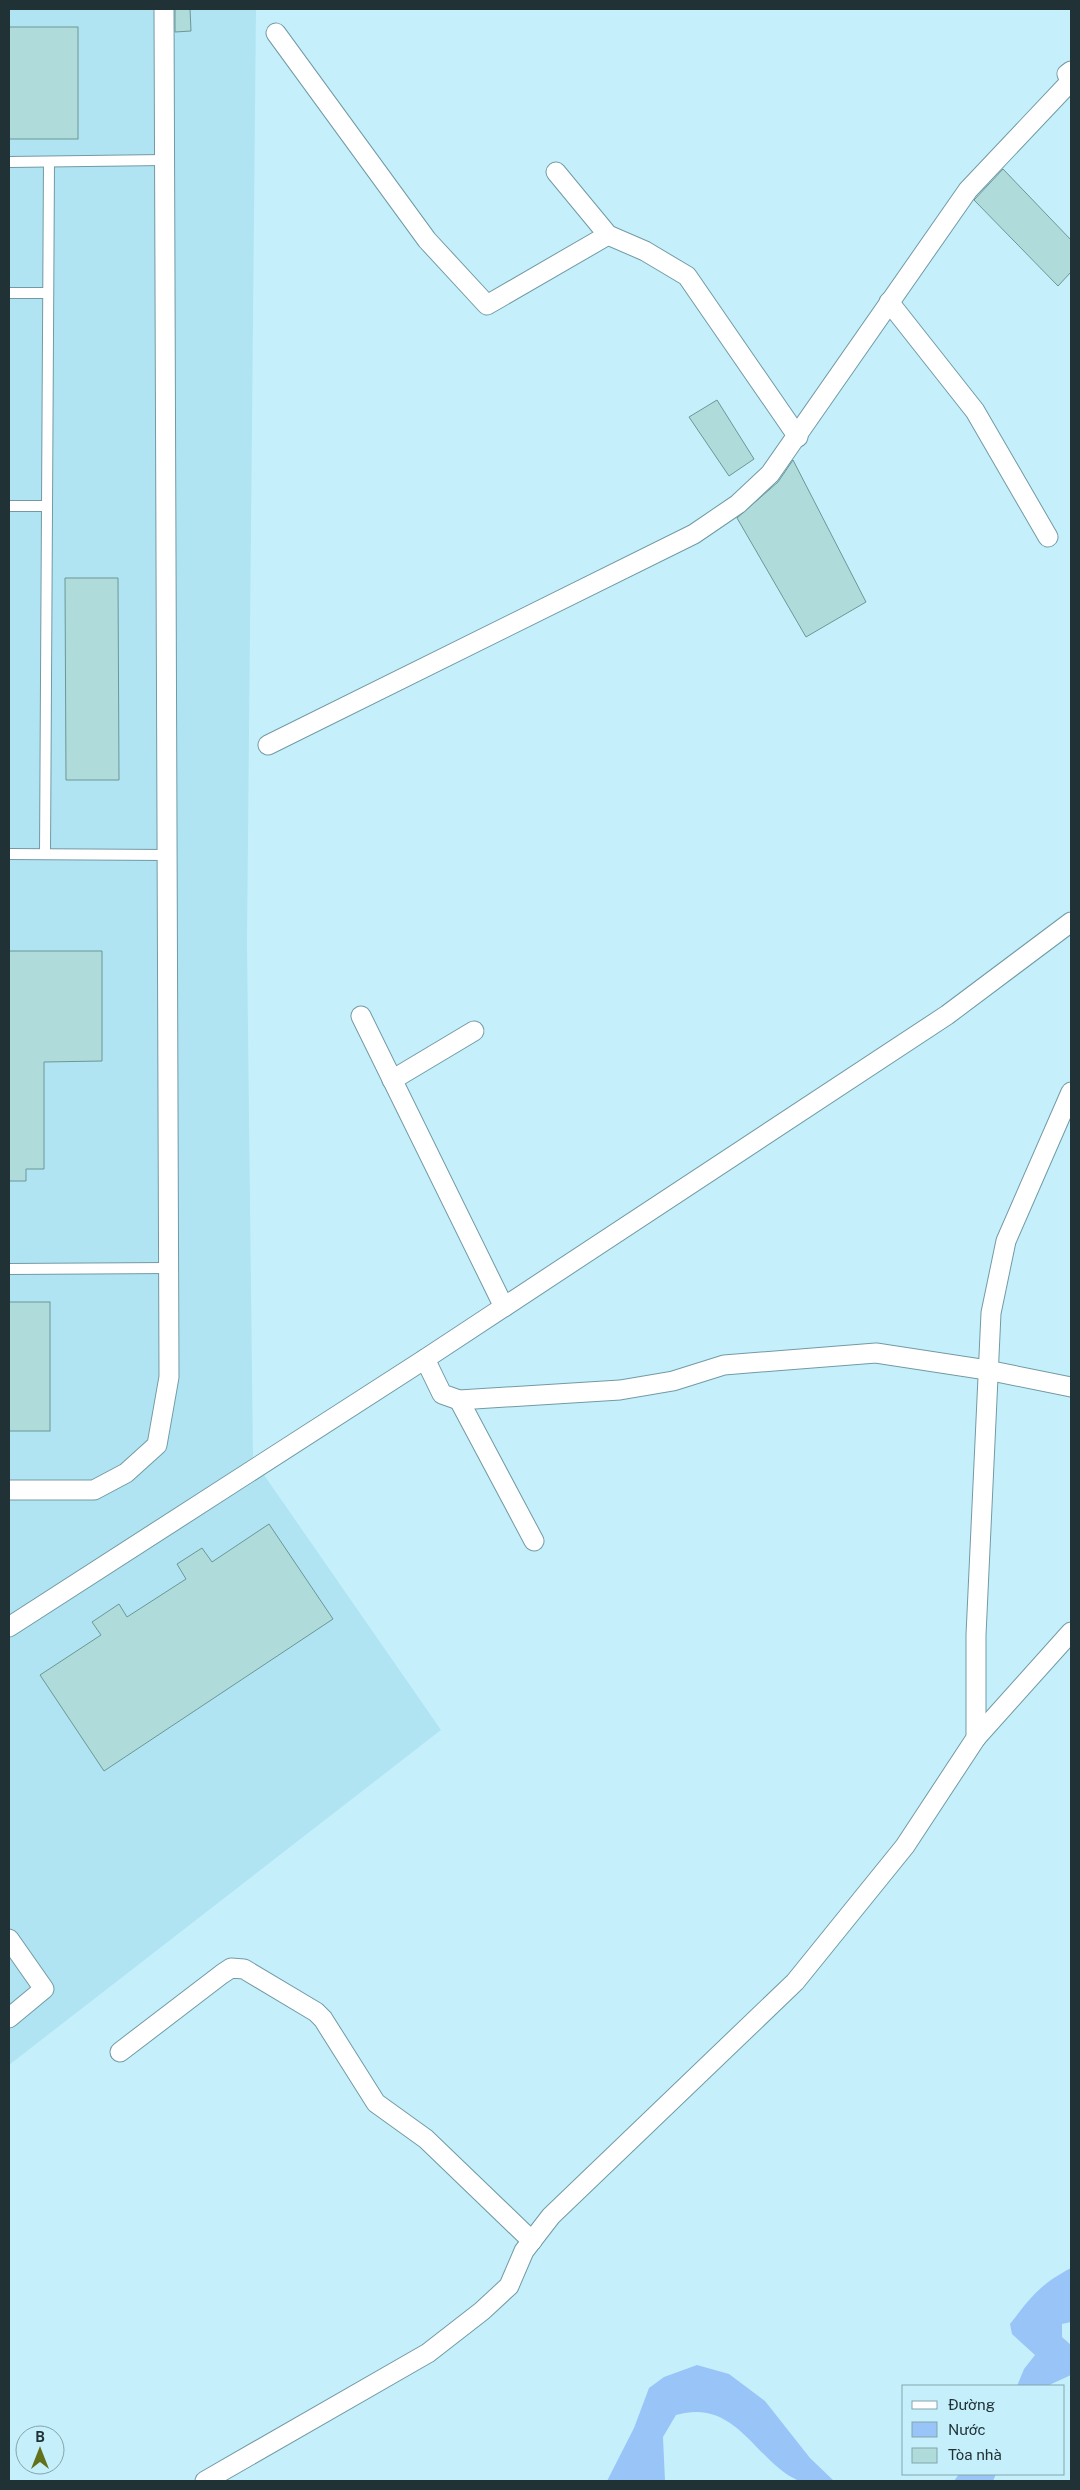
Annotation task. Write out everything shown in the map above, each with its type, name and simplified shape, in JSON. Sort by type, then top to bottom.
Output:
[{"type":"street","points":[[9,1490],[94,1490],[126,1473],[156,1445],[169,1377],[164,9]]},
{"type":"street","points":[[276,33],[427,240],[487,305],[608,236]]},
{"type":"street","points":[[268,745],[694,534],[738,504],[764,480],[798,437],[889,302],[968,190],[1070,82],[1067,74],[1071,71]]},
{"type":"street","points":[[556,172],[608,236],[645,251],[687,276],[798,437]]},
{"type":"street","points":[[889,302],[975,411],[1048,537]]},
{"type":"street","points":[[9,1626],[425,1359],[947,1015],[1071,922]]},
{"type":"street","points":[[361,1016],[504,1307]]},
{"type":"street","points":[[392,1080],[474,1031]]},
{"type":"street","points":[[976,1738],[976,1635],[991,1313],[1006,1241],[1071,1092]]},
{"type":"street","points":[[425,1359],[442,1394],[459,1400],[620,1390],[673,1381],[724,1365],[868,1353],[987,1370],[1071,1387]]},
{"type":"street","points":[[459,1400],[534,1541]]},
{"type":"street","points":[[205,2481],[428,2353],[482,2311],[509,2286],[524,2251],[551,2216],[795,1982],[905,1846],[976,1738],[1071,1632]]},
{"type":"street","points":[[9,1939],[44,1989],[9,2018]]},
{"type":"street","points":[[120,2052],[222,1974],[231,1968],[244,1969],[316,2012],[323,2019],[376,2103],[426,2139],[532,2240]]},
{"type":"lane","points":[[9,162],[164,160]]},
{"type":"lane","points":[[45,854],[46,293],[49,162]]},
{"type":"lane","points":[[9,293],[46,293]]},
{"type":"lane","points":[[9,506],[46,506]]},
{"type":"lane","points":[[9,854],[167,855]]},
{"type":"lane","points":[[9,1269],[169,1268]]},
{"type":"shaded area","points":[[9,9],[256,9],[247,943],[253,1459],[441,1730],[9,2065]]},
{"type":"water","points":[[1071,2268],[1071,2322],[1062,2324],[1062,2337],[1071,2345],[1071,2375],[1049,2385],[1017,2385],[1024,2369],[1035,2355],[1012,2334],[1010,2324],[1036,2292]]},
{"type":"water","points":[[697,2365],[729,2374],[765,2401],[810,2458],[834,2481],[799,2481],[784,2472],[730,2423],[715,2415],[697,2412],[676,2415],[663,2437],[665,2481],[607,2481],[634,2428],[649,2388],[664,2377]]},
{"type":"water","points":[[958,2475],[996,2475],[993,2481],[954,2481]]},
{"type":"building","points":[[175,9],[190,9],[191,31],[175,32]]},
{"type":"building","points":[[9,27],[78,27],[78,139],[9,139]]},
{"type":"building","points":[[1003,169],[1071,240],[1071,272],[1058,286],[974,200]]},
{"type":"building","points":[[717,400],[754,459],[729,476],[689,417]]},
{"type":"building","points":[[793,460],[866,602],[806,637],[737,518],[778,482]]},
{"type":"building","points":[[65,578],[118,578],[119,780],[66,780]]},
{"type":"building","points":[[9,951],[102,951],[102,1061],[44,1062],[44,1169],[26,1169],[26,1181],[9,1181]]},
{"type":"building","points":[[9,1302],[50,1302],[50,1431],[9,1431]]},
{"type":"building","points":[[269,1524],[333,1619],[104,1771],[40,1675],[101,1635],[92,1622],[119,1604],[127,1617],[186,1579],[177,1564],[202,1548],[212,1562]]}]
